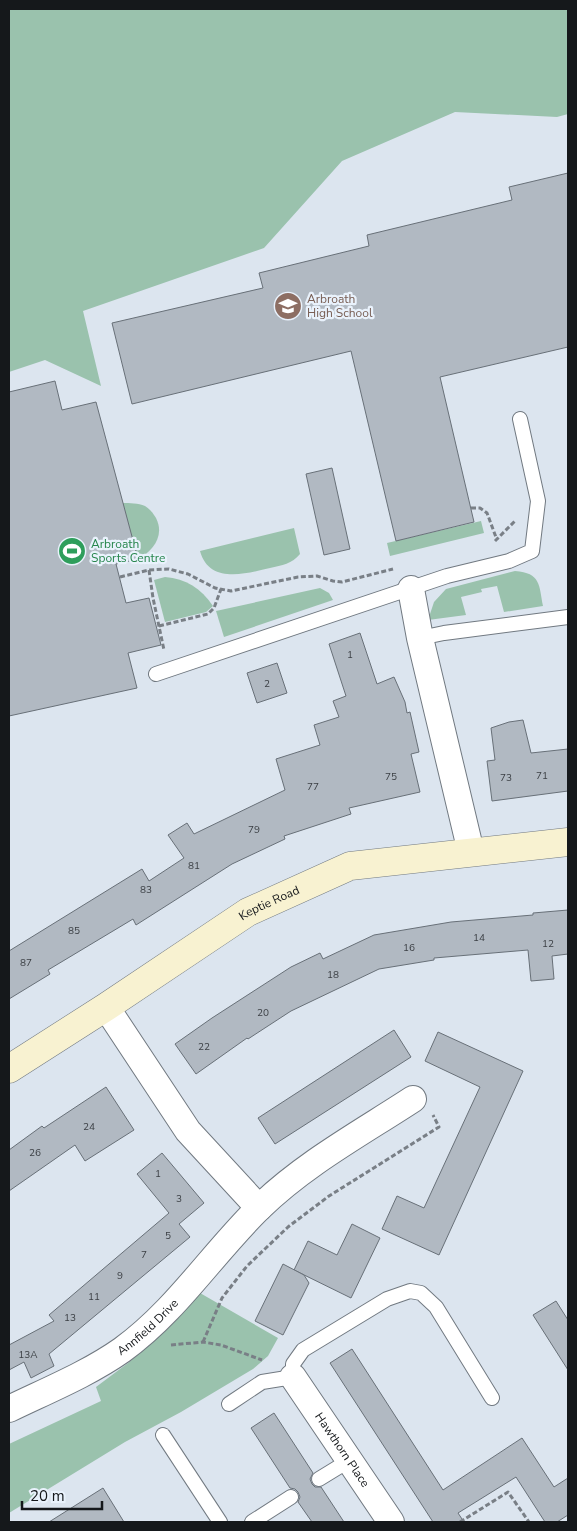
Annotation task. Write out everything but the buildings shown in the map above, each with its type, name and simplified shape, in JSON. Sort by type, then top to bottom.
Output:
[{"type":"main road","name":"Keptie Road","points":[[9,1068],[106,1007],[248,912],[350,866],[568,842]]},
{"type":"street","points":[[411,588],[420,638],[471,852]]},
{"type":"street","points":[[106,1007],[188,1131],[259,1208]]},
{"type":"street","name":"Annfield Drive","points":[[9,1410],[92,1368],[122,1350],[177,1299],[259,1208],[314,1163],[413,1099]]},
{"type":"street","name":"Hawthorn Place","points":[[293,1377],[391,1522]]},
{"type":"lane","points":[[162,672],[447,576],[509,561],[532,551],[538,501],[520,419]]},
{"type":"lane","points":[[420,638],[444,633],[568,617]]},
{"type":"lane","points":[[229,1404],[262,1382],[293,1377],[293,1364],[303,1350],[387,1299],[410,1291],[421,1293],[436,1307],[492,1398]]},
{"type":"lane","points":[[163,1435],[220,1522]]},
{"type":"lane","points":[[318,1479],[350,1460]]},
{"type":"lane","points":[[252,1522],[291,1497]]},
{"type":"path","points":[[490,544],[498,540],[516,520],[538,501]]},
{"type":"path","points":[[471,508],[480,508],[487,513],[498,540]]},
{"type":"path","points":[[120,577],[149,570],[169,569],[188,574],[215,588],[230,591],[298,577],[317,576],[342,582],[394,568]]},
{"type":"path","points":[[149,570],[159,626],[162,672]]},
{"type":"path","points":[[159,626],[208,614],[214,608],[221,589]]},
{"type":"path","points":[[203,1342],[222,1298],[247,1266],[288,1227],[329,1196],[439,1127],[428,1103],[413,1099]]},
{"type":"path","points":[[167,1345],[203,1342],[221,1345],[266,1362],[293,1377]]},
{"type":"path","points":[[460,1522],[508,1492],[529,1522]]},
{"type":"green space","points":[[9,9],[568,9],[568,114],[557,117],[455,112],[342,161],[264,248],[83,311],[101,386],[45,360],[9,372]]},
{"type":"green space","points":[[122,503],[145,506],[154,514],[158,525],[159,531],[156,542],[148,552],[138,559]]},
{"type":"green space","points":[[481,521],[484,533],[390,556],[387,543]]},
{"type":"green space","points":[[294,528],[300,554],[290,562],[279,566],[250,573],[229,574],[211,568],[200,551]]},
{"type":"green space","points":[[515,571],[524,572],[534,577],[539,586],[543,606],[504,612],[497,586],[481,589],[482,592],[461,597],[466,615],[428,620],[434,602],[446,589]]},
{"type":"green space","points":[[165,577],[186,582],[198,589],[213,606],[206,612],[165,622],[154,580]]},
{"type":"green space","points":[[320,588],[329,593],[333,600],[224,637],[216,611]]},
{"type":"green space","points":[[200,1293],[278,1338],[268,1356],[253,1369],[181,1412],[125,1442],[9,1513],[9,1444],[101,1401],[96,1387],[128,1363],[169,1327]]},
{"type":"place","name":"Arbroath High School","points":[[288,306]]},
{"type":"place","name":"Arbroath Sports Centre","points":[[72,551]]}]
